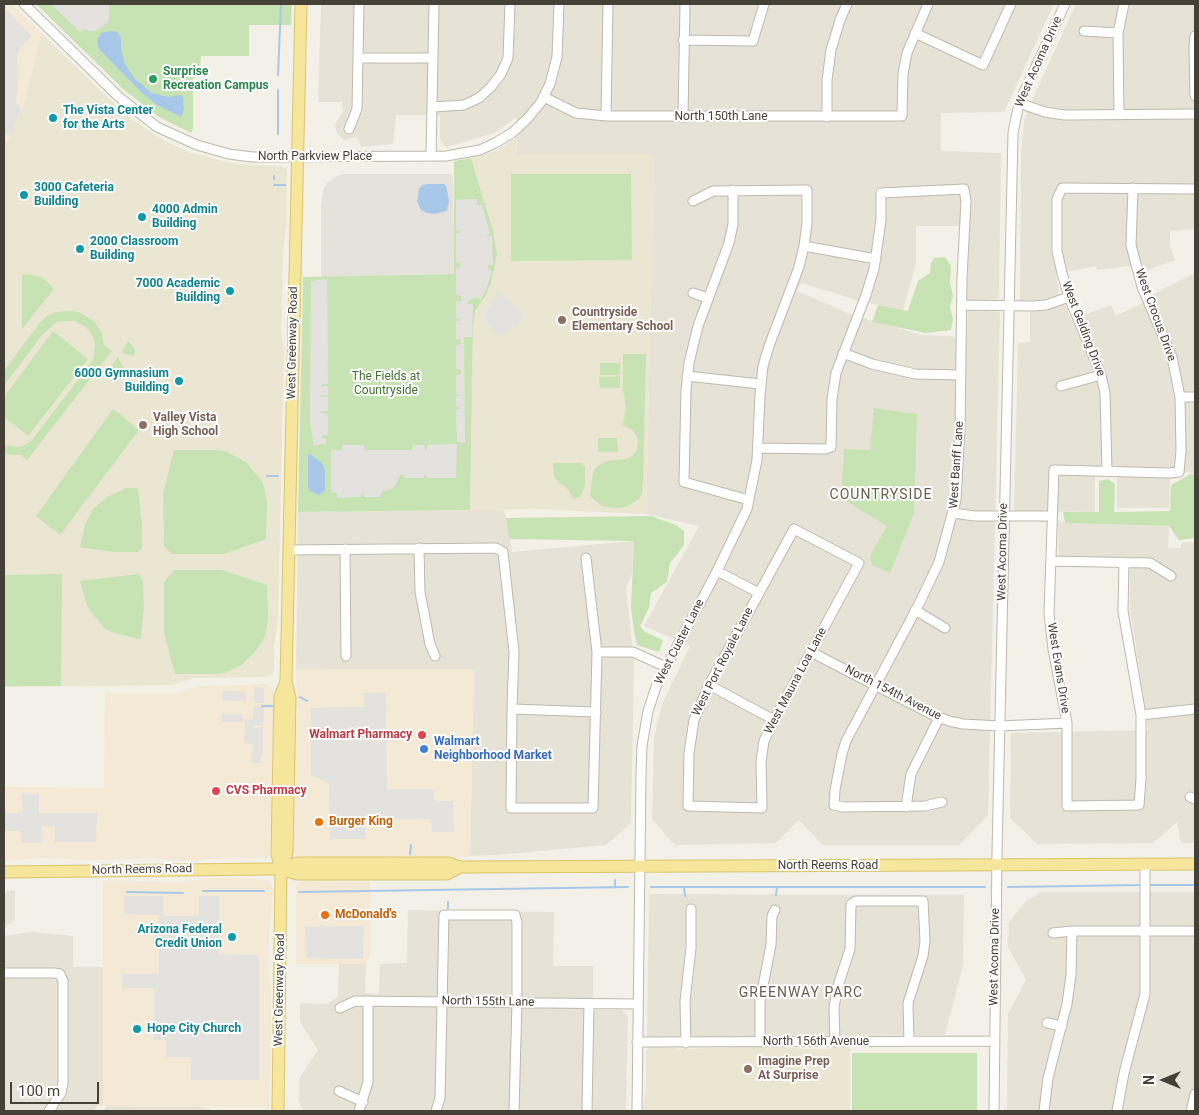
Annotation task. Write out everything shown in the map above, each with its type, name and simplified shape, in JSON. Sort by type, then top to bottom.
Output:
[{"type":"main road","name":"West Greenway Road","points":[[278,1111],[281,869],[287,852],[290,698],[286,682],[301,4]]},
{"type":"main road","name":"North Reems Road","points":[[4,872],[281,869],[296,863],[448,863],[460,867],[1195,864]]},
{"type":"street","name":"North Parkview Place","points":[[24,4],[119,97],[159,128],[197,145],[229,154],[252,157],[431,156],[462,154],[495,143],[520,126],[544,97],[552,79],[557,57],[559,4]]},
{"type":"street","points":[[349,128],[357,109],[359,4]]},
{"type":"street","points":[[431,156],[434,4]]},
{"type":"street","points":[[433,107],[464,105],[472,102],[491,87],[501,74],[508,58],[510,4]]},
{"type":"street","points":[[606,116],[608,4]]},
{"type":"street","points":[[682,117],[685,4]]},
{"type":"street","points":[[683,40],[753,40],[764,4]]},
{"type":"street","points":[[826,117],[827,80],[831,50],[847,4]]},
{"type":"street","points":[[928,4],[915,33],[982,65],[1011,4]]},
{"type":"street","name":"West Acoma Drive","points":[[994,1111],[996,865],[1012,145],[1019,103],[1065,4]]},
{"type":"street","points":[[1120,115],[1118,33],[1124,4]]},
{"type":"street","points":[[1084,31],[1118,33]]},
{"type":"street","name":"North 150th Lane","points":[[544,97],[576,112],[606,116],[902,116],[903,74],[907,53],[915,33]]},
{"type":"street","points":[[1195,36],[1195,96]]},
{"type":"street","points":[[358,58],[434,58]]},
{"type":"street","points":[[1019,103],[1053,114],[1195,114]]},
{"type":"street","name":"West Gelding Drive","points":[[1106,471],[1106,393],[1069,297],[1062,273],[1058,251],[1058,199],[1062,188],[1133,188]]},
{"type":"street","points":[[1133,188],[1195,188]]},
{"type":"street","name":"West Crocus Drive","points":[[1106,471],[1179,472],[1181,442],[1180,397],[1172,357],[1142,286],[1131,245],[1133,188]]},
{"type":"street","name":"West Banff Lane","points":[[876,259],[881,220],[881,192],[964,189],[966,201],[956,500],[939,562],[916,610],[846,741],[834,790],[834,805],[843,807],[906,807]]},
{"type":"street","points":[[693,201],[713,191],[733,190],[733,224],[729,243],[698,326],[687,376],[684,482],[749,500]]},
{"type":"street","name":"West Custer Lane","points":[[637,1111],[640,867],[644,734],[652,699],[666,667],[744,517],[756,471],[760,384],[769,346],[799,268],[807,223],[807,190],[733,190]]},
{"type":"street","points":[[758,448],[825,449],[831,447],[832,399],[836,373],[866,295],[876,259],[804,246]]},
{"type":"street","points":[[693,292],[708,298]]},
{"type":"street","points":[[962,305],[1040,306],[1069,297]]},
{"type":"street","points":[[843,353],[872,364],[915,374],[961,376]]},
{"type":"street","points":[[687,376],[760,384]]},
{"type":"street","points":[[1061,386],[1101,376]]},
{"type":"street","points":[[1180,397],[1195,397]]},
{"type":"street","name":"West Evans Drive","points":[[1106,471],[1054,470],[1049,614],[1053,649],[1067,723],[1067,806],[1139,805],[1141,715]]},
{"type":"street","points":[[953,513],[975,516],[1052,516]]},
{"type":"street","name":"West Port Royale Lane","points":[[762,808],[688,806],[688,766],[694,720],[709,685],[794,529],[859,563]]},
{"type":"street","points":[[419,548],[420,592],[430,644],[435,656]]},
{"type":"street","points":[[289,550],[496,548],[503,552],[514,652],[511,808],[594,808],[597,652],[586,558]]},
{"type":"street","points":[[345,549],[346,656]]},
{"type":"street","points":[[1051,561],[1150,563],[1170,576]]},
{"type":"street","points":[[1124,562],[1123,610],[1141,715],[1195,709]]},
{"type":"street","name":"West Mauna Loa Lane","points":[[762,808],[764,741],[859,563]]},
{"type":"street","points":[[717,572],[758,593]]},
{"type":"street","points":[[916,610],[945,628]]},
{"type":"street","points":[[597,652],[633,652],[666,667]]},
{"type":"street","name":"North 154th Avenue","points":[[811,652],[940,718],[963,724],[1000,726],[1067,723]]},
{"type":"street","points":[[709,685],[774,720]]},
{"type":"street","points":[[512,709],[596,712]]},
{"type":"street","points":[[940,718],[912,774],[906,807],[925,806],[942,802]]},
{"type":"street","points":[[1117,1111],[1124,1073],[1145,994],[1145,865]]},
{"type":"street","points":[[834,1042],[834,1008],[837,989],[850,948],[851,904],[856,902],[923,902],[925,941],[923,956],[908,1003],[909,1041]]},
{"type":"street","points":[[686,1043],[685,1001],[691,948],[691,909]]},
{"type":"street","points":[[760,1042],[760,1001],[771,945],[774,910]]},
{"type":"street","points":[[436,1111],[440,1098],[444,915],[515,915],[517,922],[517,1002],[514,1111]]},
{"type":"street","points":[[1044,1111],[1048,1078],[1067,1004],[1071,975],[1072,931]]},
{"type":"street","points":[[1053,932],[1195,931]]},
{"type":"street","points":[[4,973],[54,973],[60,974],[63,981],[62,1093],[49,1111]]},
{"type":"street","name":"North 155th Lane","points":[[340,1008],[355,1001],[638,1004]]},
{"type":"street","points":[[359,1111],[368,1082],[368,1001]]},
{"type":"street","points":[[587,1111],[589,1004]]},
{"type":"street","points":[[1047,1024],[1062,1026]]},
{"type":"street","name":"North 156th Avenue","points":[[637,1042],[994,1041]]},
{"type":"street","points":[[339,1091],[363,1102]]},
{"type":"street","points":[[1191,1111],[1195,1094]]},
{"type":"shaded area","points":[[4,4],[11,4],[42,34],[25,100],[8,142],[4,139]]},
{"type":"shaded area","points":[[51,4],[109,4],[109,21],[96,31],[83,29],[80,32]]},
{"type":"shaded area","points":[[321,4],[1054,4],[1004,112],[941,113],[941,151],[1001,153],[999,299],[966,300],[968,226],[916,226],[916,264],[903,310],[860,301],[801,283],[797,291],[855,316],[922,335],[967,337],[968,310],[1000,312],[988,815],[959,845],[823,845],[799,820],[776,843],[675,845],[652,819],[654,737],[662,704],[690,646],[644,626],[699,526],[646,514],[654,154],[517,154],[516,117],[495,133],[446,147],[440,139],[440,115],[396,115],[393,144],[361,147],[357,137],[344,140],[337,134],[335,124],[343,112],[342,102],[318,102]],"holes":[[[870,446],[914,513],[844,449],[870,450]]]},
{"type":"shaded area","points":[[1076,4],[1195,4],[1195,229],[1170,231],[1170,246],[1175,260],[1142,272],[1128,266],[1097,270],[1096,266],[1056,274],[1058,295],[1043,301],[1020,300],[1021,154],[1024,121]]},
{"type":"shaded area","points":[[4,7],[31,36],[22,46],[17,56],[18,87],[16,103],[21,108],[11,137],[7,134],[5,138]]},
{"type":"shaded area","name":"Valley Vista High School","points":[[42,34],[126,115],[163,140],[188,152],[218,160],[239,164],[281,166],[287,170],[287,222],[283,251],[281,330],[284,352],[278,619],[274,646],[274,669],[272,674],[266,677],[194,678],[170,685],[4,687],[4,139],[8,142],[25,100]]},
{"type":"shaded area","name":"Countryside Elementary School","points":[[516,138],[517,154],[654,154],[646,514],[534,509],[470,510],[473,330],[475,311],[485,297],[491,283],[497,254],[493,230],[471,158],[495,151]]},
{"type":"shaded area","points":[[343,174],[451,174],[453,177],[454,274],[321,277],[321,205],[323,190],[327,183]]},
{"type":"shaded area","points":[[477,199],[477,205],[482,205],[490,233],[486,236],[491,236],[492,239],[493,265],[488,265],[488,269],[492,271],[481,300],[476,297],[468,301],[468,304],[473,304],[472,337],[464,337],[465,443],[457,442],[456,410],[461,408],[456,407],[456,396],[461,395],[456,394],[456,375],[461,374],[461,370],[456,369],[456,345],[461,344],[461,340],[456,339],[456,320],[460,321],[461,319],[456,318],[456,302],[461,301],[461,296],[456,295],[456,268],[460,268],[461,265],[456,262],[456,233],[461,231],[456,230],[456,200]]},
{"type":"shaded area","points":[[1195,273],[1195,474],[1186,472],[1178,478],[1170,479],[1169,508],[1117,508],[1117,474],[1095,474],[1095,512],[1014,511],[1018,343],[1030,342],[1030,312],[1065,303],[1071,320],[1111,305],[1116,316],[1153,298],[1152,295]]},
{"type":"shaded area","points":[[327,279],[328,384],[322,384],[321,386],[328,386],[328,395],[321,396],[328,397],[328,411],[322,411],[321,413],[328,414],[328,435],[321,436],[326,438],[326,443],[314,446],[310,422],[311,281]]},
{"type":"shaded area","points":[[498,291],[523,316],[515,329],[511,326],[507,332],[500,336],[494,334],[485,316]]},
{"type":"shaded area","points":[[457,444],[456,478],[427,478],[425,473],[424,478],[405,478],[404,474],[400,475],[396,485],[391,489],[381,492],[380,497],[364,497],[363,492],[361,497],[338,498],[337,493],[331,492],[331,450],[342,450],[342,445],[364,445],[365,450],[412,450],[413,445],[424,445],[425,450],[427,445]]},
{"type":"shaded area","points":[[504,510],[512,552],[634,541],[632,574],[626,588],[634,661],[631,823],[606,845],[470,856],[474,669],[296,670],[298,512]]},
{"type":"shaded area","points":[[1058,520],[1065,523],[1169,526],[1168,548],[1181,548],[1181,543],[1195,542],[1195,843],[1181,843],[1177,822],[1153,843],[1037,844],[1010,818],[1011,733],[1148,730],[1130,608],[1130,558],[1059,556]]},
{"type":"shaded area","points":[[474,669],[470,856],[450,859],[413,856],[358,860],[295,856],[291,850],[295,811],[293,743],[298,713],[296,670]]},
{"type":"shaded area","points":[[267,684],[274,691],[270,854],[265,859],[235,857],[181,861],[156,858],[92,860],[40,858],[4,861],[4,787],[104,788],[105,693],[178,693],[197,686]]},
{"type":"shaded area","points":[[254,687],[264,688],[264,703],[254,703]]},
{"type":"shaded area","points":[[223,691],[246,692],[246,701],[222,700]]},
{"type":"shaded area","points":[[386,692],[387,789],[434,789],[434,801],[453,801],[454,832],[432,832],[431,819],[366,820],[365,839],[330,839],[329,783],[311,775],[311,708],[364,707],[364,693]]},
{"type":"shaded area","points":[[264,706],[263,725],[253,726],[253,728],[263,727],[263,749],[260,763],[251,763],[253,744],[244,743],[245,719],[253,720],[254,707]]},
{"type":"shaded area","points":[[222,714],[243,714],[243,722],[222,722]]},
{"type":"shaded area","points":[[22,794],[39,794],[39,813],[97,813],[96,842],[55,842],[55,826],[42,826],[41,843],[21,843],[20,831],[4,831],[4,813],[22,813]]},
{"type":"shaded area","points":[[229,878],[267,880],[273,889],[268,967],[271,991],[270,1107],[103,1105],[103,881],[183,882]]},
{"type":"shaded area","points":[[302,881],[370,882],[370,955],[366,964],[296,964],[296,886]]},
{"type":"shaded area","points":[[15,890],[15,919],[4,928],[4,891]]},
{"type":"shaded area","points":[[1041,892],[1195,892],[1195,1111],[1007,1111],[1008,1014],[1026,980],[1008,947],[1009,922],[1026,901]]},
{"type":"shaded area","points":[[649,894],[964,895],[963,965],[945,1035],[647,1037]]},
{"type":"shaded area","points":[[124,896],[163,896],[163,916],[199,916],[199,896],[219,896],[219,954],[259,955],[259,1080],[191,1080],[191,1057],[166,1057],[166,1040],[154,1040],[154,988],[122,988],[122,974],[159,974],[159,915],[124,914]]},
{"type":"shaded area","points":[[408,910],[554,912],[553,966],[593,966],[593,1010],[622,1010],[628,1016],[626,1111],[303,1111],[299,1101],[299,1079],[318,1050],[300,1022],[300,1003],[328,1004],[338,996],[339,964],[366,964],[365,993],[379,994],[380,964],[407,963]]},
{"type":"shaded area","points":[[364,926],[363,959],[306,958],[305,927]]},
{"type":"shaded area","points":[[32,932],[73,936],[73,967],[103,967],[103,1105],[98,1105],[93,1111],[4,1111],[4,936]]},
{"type":"shaded area","name":"Imagine Prep At Surprise","points":[[850,1045],[850,1111],[643,1111],[646,1088],[646,1051],[652,1046],[680,1049],[776,1046],[828,1049]]},
{"type":"shaded area","points":[[107,1106],[200,1107],[215,1111],[103,1111]]},
{"type":"green space","name":"Surprise Recreation Campus","points":[[36,4],[292,4],[291,25],[249,25],[249,56],[201,56],[200,67],[193,68],[193,129],[191,133],[159,117],[124,90]]},
{"type":"green space","name":"The Fields at Countryside","points":[[471,158],[493,230],[497,254],[491,283],[485,297],[475,311],[473,330],[470,510],[298,512],[303,277],[454,274],[454,161]]},
{"type":"green space","points":[[511,174],[631,174],[632,260],[511,261]]},
{"type":"green space","points":[[945,257],[951,266],[950,282],[953,296],[950,307],[953,319],[951,330],[926,333],[872,322],[878,305],[908,311],[918,281],[930,273],[931,263],[934,258]]},
{"type":"green space","points":[[29,274],[43,278],[54,289],[22,329],[22,275]]},
{"type":"green space","points":[[55,312],[79,312],[95,322],[102,334],[104,345],[112,351],[27,460],[21,455],[4,454],[4,445],[17,447],[25,445],[32,440],[93,360],[95,345],[93,337],[87,328],[75,321],[57,322],[42,335],[4,386],[4,371],[38,325]]},
{"type":"green space","points":[[53,331],[88,359],[28,436],[4,417],[4,397]]},
{"type":"green space","points":[[128,341],[135,349],[134,356],[121,353]]},
{"type":"green space","points":[[623,354],[646,354],[643,483],[642,493],[638,500],[625,507],[617,508],[602,506],[590,496],[593,472],[596,467],[606,461],[626,459],[637,450],[638,441],[636,435],[631,429],[623,425],[626,407],[623,389]]},
{"type":"green space","points":[[118,357],[125,372],[111,375],[107,372]]},
{"type":"green space","points":[[600,363],[620,363],[620,375],[600,375]]},
{"type":"green space","points":[[620,376],[620,388],[600,388],[599,377]]},
{"type":"green space","points":[[874,408],[917,414],[914,513],[890,573],[872,565],[870,556],[887,526],[841,498],[844,449],[870,450]]},
{"type":"green space","points":[[113,409],[139,430],[60,535],[36,516]]},
{"type":"green space","points":[[598,438],[617,438],[618,452],[598,452]]},
{"type":"green space","points":[[174,450],[219,450],[246,462],[262,481],[264,487],[267,502],[266,539],[224,554],[171,554],[164,546],[163,494]]},
{"type":"green space","points":[[553,463],[582,463],[585,467],[585,486],[580,497],[573,499],[568,489],[558,482],[554,476]]},
{"type":"green space","points":[[1191,474],[1195,475],[1195,538],[1179,540],[1169,526],[1065,523],[1063,512],[1099,512],[1099,481],[1108,479],[1115,484],[1114,512],[1170,511],[1171,485]]},
{"type":"green space","points":[[126,488],[138,488],[142,524],[142,548],[138,552],[113,552],[80,547],[85,524],[93,509],[107,497]]},
{"type":"green space","points":[[651,516],[676,525],[684,531],[684,545],[670,563],[667,582],[651,593],[649,608],[640,626],[645,632],[663,640],[659,652],[637,645],[634,632],[631,607],[634,541],[509,539],[506,518]]},
{"type":"green space","points":[[174,570],[222,570],[267,585],[268,619],[265,637],[255,652],[240,666],[224,673],[175,674],[164,633],[164,582]]},
{"type":"green space","points":[[62,574],[61,686],[4,686],[4,575]]},
{"type":"green space","points":[[138,574],[143,581],[144,606],[141,638],[137,639],[104,628],[87,606],[80,581]]},
{"type":"green space","points":[[852,1053],[977,1053],[977,1111],[852,1111]]},
{"type":"water","points":[[117,32],[121,37],[121,49],[125,64],[134,78],[152,93],[168,97],[180,95],[183,97],[184,110],[181,117],[157,105],[142,93],[99,49],[97,40],[101,33]]},
{"type":"water","points":[[444,184],[446,186],[449,200],[447,211],[434,214],[421,210],[417,201],[419,189],[422,185]]},
{"type":"water","points":[[310,454],[322,463],[325,471],[325,491],[318,495],[310,491],[308,487],[308,455]]},
{"type":"waterway","points":[[278,75],[281,4]]},
{"type":"waterway","points":[[278,90],[278,134]]},
{"type":"waterway","points":[[274,185],[285,185]]},
{"type":"waterway","points":[[267,476],[278,476]]},
{"type":"waterway","points":[[300,697],[307,701]]},
{"type":"waterway","points":[[262,706],[274,706]]},
{"type":"waterway","points":[[410,854],[411,845]]},
{"type":"waterway","points":[[615,880],[615,887]]},
{"type":"waterway","points":[[1008,887],[1140,885]]},
{"type":"waterway","points":[[1150,885],[1195,885]]},
{"type":"waterway","points":[[299,892],[628,887]]},
{"type":"waterway","points":[[651,887],[985,887]]},
{"type":"waterway","points":[[684,887],[685,896]]},
{"type":"waterway","points":[[776,895],[777,887]]},
{"type":"waterway","points":[[203,891],[264,891]]},
{"type":"waterway","points":[[127,892],[183,893]]},
{"type":"waterway","points":[[448,902],[448,908]]},
{"type":"place","name":"Surprise Recreation Campus","points":[[153,79]]},
{"type":"place","name":"The Vista Center for the Arts","points":[[53,118]]},
{"type":"place","name":"3000 Cafeteria Building","points":[[24,195]]},
{"type":"place","name":"4000 Admin Building","points":[[142,217]]},
{"type":"place","name":"2000 Classroom Building","points":[[80,249]]},
{"type":"place","name":"7000 Academic Building","points":[[230,291]]},
{"type":"place","name":"Countryside Elementary School","points":[[562,320]]},
{"type":"place","name":"6000 Gymnasium Building","points":[[179,381]]},
{"type":"place","name":"Valley Vista High School","points":[[143,425]]},
{"type":"place","name":"Walmart Pharmacy","points":[[422,735]]},
{"type":"place","name":"Walmart Neighborhood Market","points":[[424,749]]},
{"type":"place","name":"CVS Pharmacy","points":[[216,791]]},
{"type":"place","name":"Burger King","points":[[319,822]]},
{"type":"place","name":"McDonald's","points":[[325,915]]},
{"type":"place","name":"Arizona Federal Credit Union","points":[[232,937]]},
{"type":"place","name":"Hope City Church","points":[[137,1029]]},
{"type":"place","name":"Imagine Prep At Surprise","points":[[748,1069]]},
{"type":"district","name":"COUNTRYSIDE","points":[[881,495]]},
{"type":"district","name":"GREENWAY PARC","points":[[801,993]]}]
